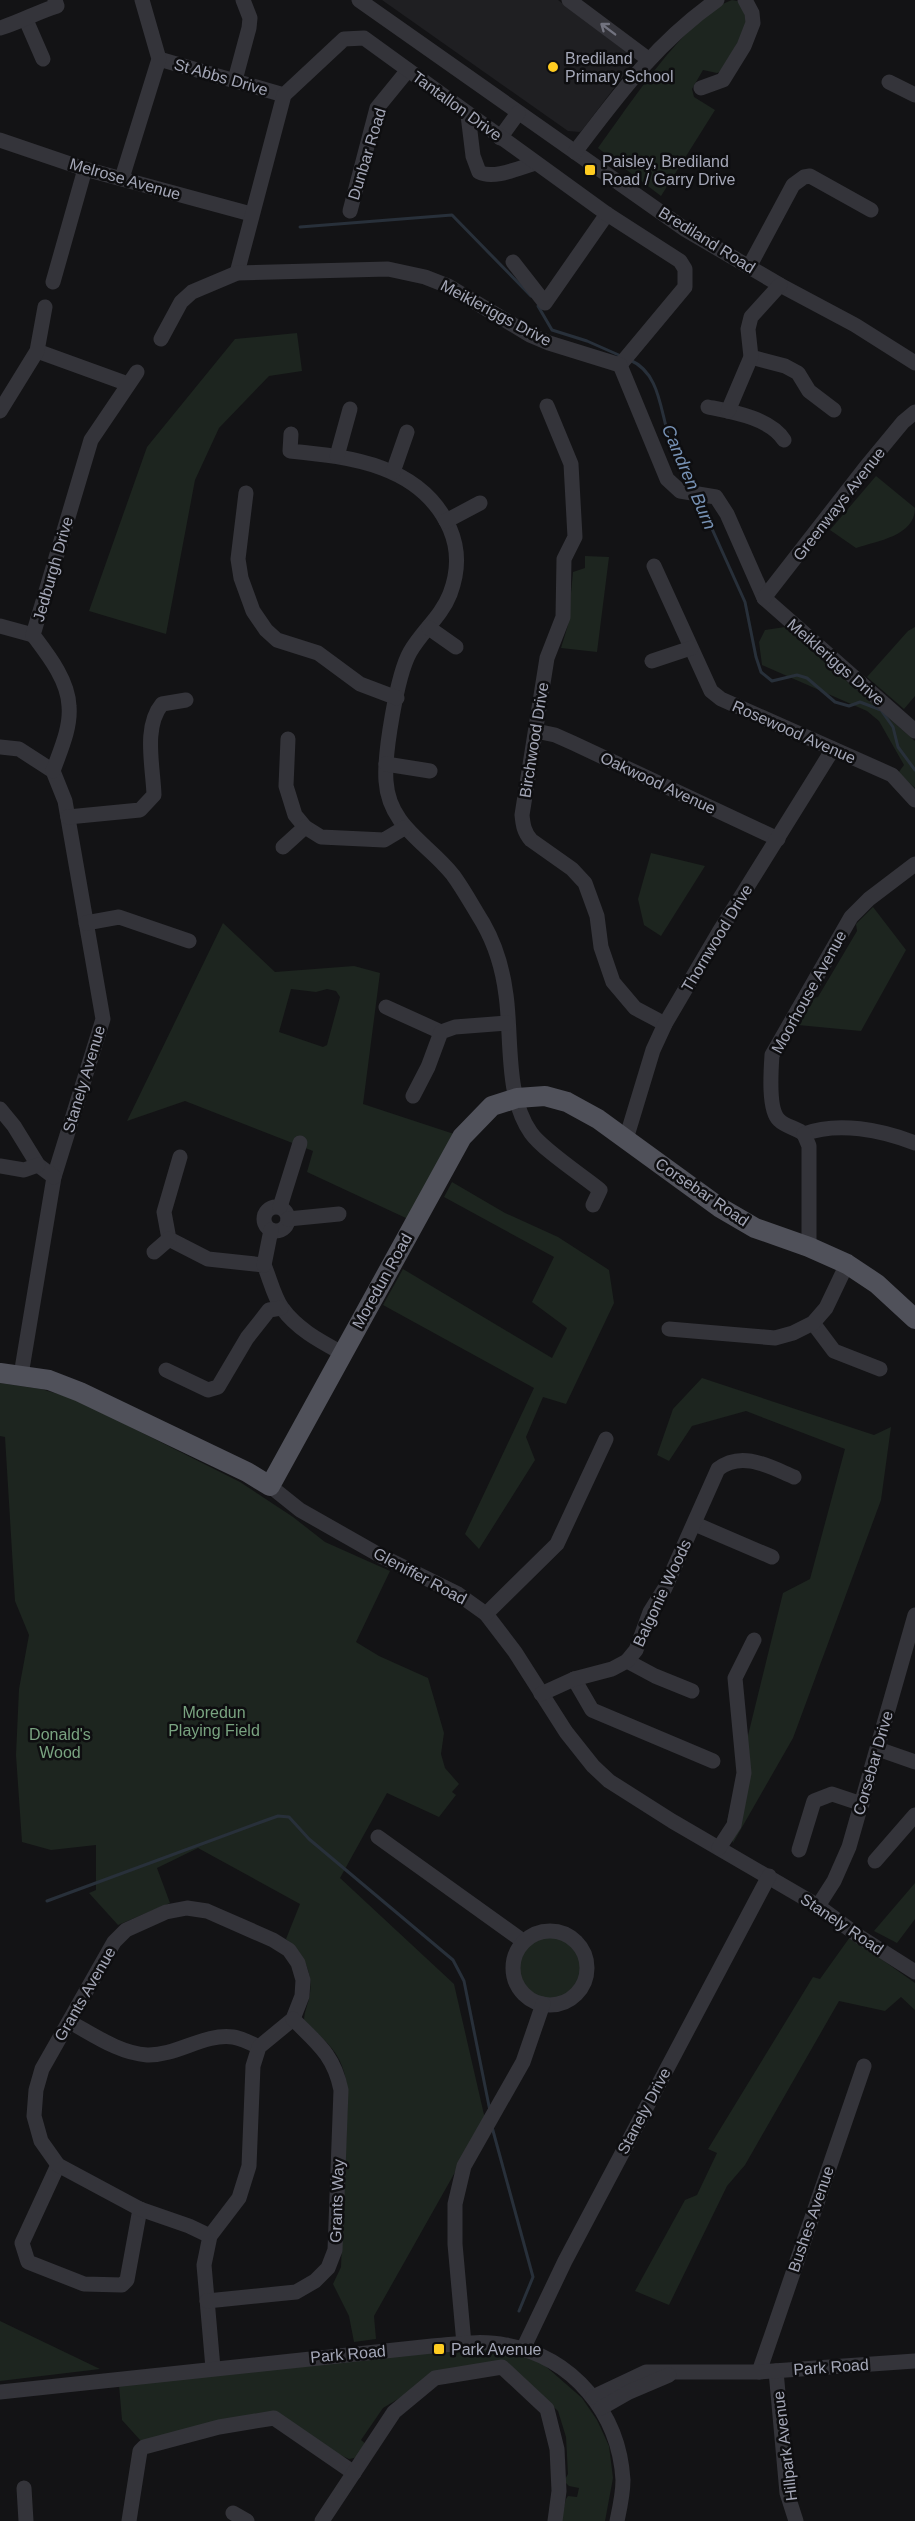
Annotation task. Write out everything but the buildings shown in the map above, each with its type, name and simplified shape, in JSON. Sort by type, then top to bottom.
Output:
[{"type":"main road","name":"Corsebar Road","points":[[516,1098],[545,1096],[567,1102],[626,1139],[719,1207],[746,1223],[776,1236],[809,1246],[847,1264],[878,1284],[915,1319]]},
{"type":"main road","name":"Moredun Road","points":[[270,1486],[462,1137],[492,1106],[516,1098]]},
{"type":"main road","name":"Gleniffer Road","points":[[0,1373],[49,1380],[80,1392],[247,1472],[270,1486]]},
{"type":"street","points":[[0,28],[26,20],[36,12],[57,6],[55,0]]},
{"type":"street","points":[[122,178],[159,59],[142,0]]},
{"type":"street","points":[[235,80],[250,18],[243,0]]},
{"type":"street","name":"Brediland Road","points":[[359,0],[686,230],[780,285],[855,325],[915,363]]},
{"type":"street","points":[[569,0],[648,59]]},
{"type":"street","points":[[575,152],[648,59],[686,22],[717,0]]},
{"type":"street","points":[[701,88],[723,80],[744,46],[753,23],[752,13],[744,0]]},
{"type":"street","points":[[26,20],[43,59]]},
{"type":"street","name":"Tantallon Drive","points":[[284,95],[344,39],[364,38],[607,214],[680,261],[685,269],[685,287],[626,358]]},
{"type":"street","name":"St Abbs Drive","points":[[159,59],[284,95]]},
{"type":"street","name":"Dunbar Road","points":[[350,211],[377,108],[408,70]]},
{"type":"street","points":[[889,81],[915,95]]},
{"type":"street","points":[[237,273],[284,95]]},
{"type":"street","points":[[500,138],[518,113]]},
{"type":"street","points":[[468,115],[473,156],[479,172],[483,175],[536,163]]},
{"type":"street","name":"Melrose Avenue","points":[[1,145],[251,214]]},
{"type":"street","points":[[53,282],[85,169]]},
{"type":"street","points":[[749,267],[793,185],[804,177],[810,176],[871,210]]},
{"type":"street","points":[[513,262],[545,303],[607,214]]},
{"type":"street","name":"Meikleriggs Drive","points":[[161,339],[181,302],[192,292],[237,273],[371,268],[425,276],[448,286],[530,335],[549,343],[626,358],[667,479],[680,491],[716,497],[727,514],[765,598],[915,731]]},
{"type":"street","points":[[728,411],[751,357],[748,329],[751,316],[780,285]]},
{"type":"street","points":[[2,405],[37,351],[45,308]]},
{"type":"street","name":"Jedburgh Drive","points":[[37,351],[132,378],[91,440],[33,635],[58,672],[69,706],[65,738],[53,771]]},
{"type":"street","points":[[751,357],[784,366],[798,373],[809,391],[834,410]]},
{"type":"street","points":[[798,373],[810,363]]},
{"type":"street","name":"Birchwood Drive","points":[[547,406],[571,464],[576,537],[564,559],[563,617],[547,658],[522,814],[526,835],[572,869],[585,883],[595,906],[602,947],[613,982],[635,1008],[665,1024]]},
{"type":"street","points":[[708,407],[760,420],[777,430],[784,441]]},
{"type":"street","points":[[337,456],[350,409]]},
{"type":"street","name":"Greenways Avenue","points":[[765,598],[859,476],[903,422],[915,412]]},
{"type":"street","points":[[393,472],[407,432]]},
{"type":"street","points":[[291,434],[290,451],[359,460],[393,472],[422,489],[446,521],[455,550],[456,577],[443,608],[409,653],[397,698],[386,764],[386,784],[390,799],[404,828],[453,875],[484,926],[499,964],[506,996],[516,1098],[531,1134],[600,1190],[593,1205]]},
{"type":"street","points":[[246,493],[238,559],[245,593],[266,630],[277,640],[318,653],[360,684],[397,698]]},
{"type":"street","points":[[446,521],[480,503]]},
{"type":"street","name":"Rosewood Avenue","points":[[654,566],[711,691],[721,699],[892,775],[915,800]]},
{"type":"street","points":[[0,626],[33,635]]},
{"type":"street","points":[[429,628],[456,647]]},
{"type":"street","points":[[652,661],[691,648]]},
{"type":"street","points":[[68,817],[141,810],[149,803],[154,795],[151,726],[155,713],[162,704],[186,700]]},
{"type":"street","name":"Oakwood Avenue","points":[[536,731],[555,735],[573,743],[778,839]]},
{"type":"street","points":[[288,739],[286,786],[295,815],[305,827],[321,837],[384,840],[404,828]]},
{"type":"street","points":[[0,747],[19,749],[53,771]]},
{"type":"street","name":"Thornwood Drive","points":[[626,1139],[653,1050],[665,1024],[718,932],[832,749]]},
{"type":"street","points":[[386,764],[430,771]]},
{"type":"street","name":"Stanely Avenue","points":[[21,1375],[54,1177],[103,1019],[65,801],[53,771]]},
{"type":"street","points":[[283,847],[305,827]]},
{"type":"street","name":"Moorhouse Avenue","points":[[804,1134],[779,1120],[773,1110],[770,1071],[772,1055],[851,917],[869,899],[915,864]]},
{"type":"street","points":[[86,923],[119,917],[189,940]]},
{"type":"street","points":[[386,1007],[441,1032],[455,1027],[507,1023]]},
{"type":"street","points":[[412,1096],[428,1067],[441,1032]]},
{"type":"street","points":[[0,1109],[18,1132],[38,1165],[54,1177]]},
{"type":"street","points":[[809,1246],[809,1146],[804,1134],[821,1128],[874,1131],[915,1143]]},
{"type":"street","points":[[300,1143],[284,1213],[284,1228],[271,1230],[264,1222],[264,1215],[269,1208],[284,1213],[339,1214]]},
{"type":"street","points":[[169,1239],[164,1212],[180,1157]]},
{"type":"street","points":[[0,1166],[24,1170],[38,1165]]},
{"type":"street","points":[[271,1230],[264,1265],[281,1308],[298,1326],[315,1339],[342,1353]]},
{"type":"street","points":[[154,1252],[169,1239]]},
{"type":"street","points":[[169,1239],[208,1259],[264,1265]]},
{"type":"street","points":[[669,1329],[775,1338],[793,1333],[813,1323],[826,1308],[847,1264]]},
{"type":"street","points":[[166,1370],[208,1390],[218,1387],[247,1338],[269,1310],[281,1308]]},
{"type":"street","points":[[813,1323],[834,1352],[880,1369]]},
{"type":"street","points":[[486,1614],[557,1544],[606,1438]]},
{"type":"street","name":"Balgonie Woods","points":[[542,1694],[574,1679],[612,1669],[627,1661],[636,1650],[650,1612],[665,1588],[713,1477],[726,1463],[750,1460],[794,1477]]},
{"type":"street","name":"Gleniffer Road","points":[[270,1486],[300,1510],[381,1556],[458,1594],[486,1614],[515,1652],[581,1752],[609,1781],[672,1821],[769,1876]]},
{"type":"street","name":"Balgonie Woods","points":[[694,1524],[772,1557]]},
{"type":"street","name":"Corsebar Drive","points":[[818,1906],[834,1881],[849,1847],[915,1615]]},
{"type":"street","points":[[719,1848],[734,1825],[744,1773],[735,1678],[754,1640]]},
{"type":"street","name":"Balgonie Woods","points":[[627,1661],[692,1691]]},
{"type":"street","points":[[574,1679],[592,1710],[713,1761]]},
{"type":"street","points":[[878,1749],[915,1762]]},
{"type":"street","points":[[799,1850],[814,1801],[832,1794],[862,1804]]},
{"type":"street","points":[[875,1861],[915,1815]]},
{"type":"street","points":[[378,1837],[523,1941]]},
{"type":"street","name":"Stanely Road","points":[[769,1876],[818,1906],[860,1937],[915,1972]]},
{"type":"street","name":"Stanely Drive","points":[[523,2349],[565,2261],[769,1876]]},
{"type":"street","name":"Grants Avenue","points":[[210,2236],[140,2209],[57,2165],[41,2141],[34,2116],[36,2090],[42,2069],[114,1942],[126,1930],[166,1912],[187,1908],[207,1911],[273,1940],[289,1950],[298,1964],[303,1980],[302,1996],[293,2019]]},
{"type":"street","points":[[549,1930],[561,1932],[573,1938],[581,1947],[588,1971],[585,1983],[578,1993],[556,2005],[543,2004],[523,1993],[517,1983],[514,1960],[523,1941],[537,1933],[549,1930]]},
{"type":"street","points":[[464,2344],[455,2244],[455,2204],[465,2166],[523,2062],[543,2004]]},
{"type":"street","points":[[213,2368],[204,2265],[210,2236],[239,2198],[249,2166],[253,2066],[259,2047],[293,2019]]},
{"type":"street","name":"Grants Way","points":[[207,2301],[296,2292],[315,2281],[333,2259],[341,2090],[337,2070],[330,2056],[293,2019]]},
{"type":"street","points":[[70,2022],[112,2045],[146,2055],[171,2053],[220,2036],[235,2037],[259,2047]]},
{"type":"street","name":"Bushes Avenue","points":[[759,2372],[864,2066]]},
{"type":"street","points":[[57,2165],[22,2243],[28,2262],[84,2284],[122,2285],[127,2280],[140,2209]]},
{"type":"street","name":"Park Road","points":[[0,2392],[213,2368],[464,2344],[505,2344],[550,2359],[569,2372],[597,2403],[646,2372],[759,2372],[915,2361]]},
{"type":"street","points":[[322,2521],[394,2412],[435,2378],[502,2367],[547,2409],[557,2449],[559,2490],[555,2521]]},
{"type":"street","name":"Hillpark Avenue","points":[[776,2371],[787,2493],[796,2521]]},
{"type":"street","points":[[597,2403],[613,2433],[619,2453],[622,2480],[618,2521]]},
{"type":"street","points":[[129,2521],[140,2451],[144,2447],[219,2427],[274,2418],[354,2473]]},
{"type":"street","points":[[25,2488],[26,2521]]},
{"type":"street","points":[[233,2512],[247,2521]]},
{"type":"shaded area","name":"Brediland Primary School","points":[[382,0],[558,0],[627,52],[631,63],[583,129],[580,132],[568,131]]},
{"type":"green space","points":[[732,0],[742,2],[747,25],[722,71],[717,73],[703,70],[692,89],[694,97],[715,110],[661,196],[598,148],[677,43],[715,9]]},
{"type":"green space","points":[[297,333],[302,371],[269,376],[219,428],[195,480],[166,634],[89,611],[147,447],[235,339]]},
{"type":"green space","points":[[876,476],[915,508],[913,517],[909,525],[893,536],[856,548],[830,530]]},
{"type":"green space","points":[[585,556],[609,557],[597,652],[561,648],[568,625],[573,572],[585,568]]},
{"type":"green space","points":[[785,627],[915,741],[915,788],[898,773],[904,765],[879,721],[867,711],[762,665],[759,642],[765,630]]},
{"type":"green space","points":[[915,627],[915,696],[904,709],[867,677],[908,631]]},
{"type":"green space","points":[[651,853],[705,866],[661,936],[644,925],[638,899]]},
{"type":"green space","points":[[873,907],[906,950],[861,1031],[798,1025],[813,998],[818,997],[857,931],[856,924]]},
{"type":"green space","points":[[223,923],[275,972],[354,966],[380,973],[363,1104],[454,1134],[408,1219],[307,1172],[313,1151],[185,1101],[127,1121]],"holes":[[[291,989],[316,992],[327,989],[336,991],[340,997],[327,1045],[323,1047],[279,1032]]]},
{"type":"green space","points":[[452,1182],[505,1213],[558,1237],[609,1270],[614,1303],[566,1404],[543,1397],[526,1437],[535,1460],[479,1549],[465,1534],[534,1388],[383,1305],[403,1269],[552,1358],[567,1328],[532,1302],[554,1257],[444,1197]]},
{"type":"green space","points":[[702,1378],[874,1435],[891,1427],[881,1500],[793,1738],[733,1843],[727,1821],[783,1593],[810,1579],[845,1449],[746,1411],[692,1426],[669,1461],[657,1455],[673,1409]]},
{"type":"green space","points":[[0,1383],[41,1389],[75,1399],[240,1482],[293,1517],[325,1542],[390,1571],[356,1642],[379,1656],[428,1678],[444,1733],[441,1754],[445,1768],[459,1784],[452,1792],[456,1795],[439,1817],[387,1793],[340,1878],[454,1984],[485,2119],[374,2316],[376,2339],[354,2342],[349,2316],[333,2284],[341,2267],[348,2092],[343,2069],[335,2052],[304,2021],[310,1993],[310,1977],[301,1956],[286,1939],[300,1904],[198,1848],[157,1868],[170,1903],[118,1925],[89,1893],[96,1890],[96,1845],[51,1850],[22,1842],[16,1755],[19,1689],[29,1635],[15,1601],[5,1437],[0,1436]]},
{"type":"green space","points":[[915,1883],[915,1919],[897,1943],[874,1931]]},
{"type":"green space","points":[[550,1935],[568,1941],[576,1949],[582,1967],[576,1985],[568,1993],[550,1999],[532,1993],[524,1985],[518,1967],[524,1949],[532,1941]]},
{"type":"green space","points":[[850,1937],[915,1983],[915,2010],[901,1997],[885,2011],[839,2001],[745,2165],[727,2186],[669,2305],[635,2291],[685,2200],[697,2195],[717,2153],[708,2149],[813,1977],[820,1979]]},
{"type":"green space","points":[[0,2321],[100,2369],[0,2381]]},
{"type":"green space","points":[[494,2348],[522,2353],[543,2364],[582,2398],[597,2420],[609,2446],[613,2478],[605,2521],[560,2521],[566,2499],[568,2496],[577,2497],[579,2488],[569,2486],[564,2481],[568,2474],[566,2437],[558,2411],[508,2364],[448,2369],[383,2408],[361,2440],[366,2444],[359,2457],[349,2459],[272,2412],[141,2441],[122,2420],[119,2385],[417,2352]]},
{"type":"waterway","name":"Candren Burn","points":[[300,227],[452,215],[531,296]]},
{"type":"waterway","name":"Candren Burn","points":[[538,306],[552,330],[587,341],[621,356]]},
{"type":"waterway","name":"Candren Burn","points":[[630,360],[640,366],[653,383],[671,444],[693,488]]},
{"type":"waterway","name":"Candren Burn","points":[[699,500],[745,602],[761,672],[772,681],[797,675],[807,678],[835,702],[849,706],[860,702],[881,710],[893,727],[898,747],[915,770]]},
{"type":"waterway","points":[[47,1901],[278,1816],[289,1817],[309,1839],[453,1960],[464,1981],[490,2111]]},
{"type":"waterway","points":[[492,2127],[533,2277],[519,2311]]},
{"type":"place","name":"Brediland Primary School","points":[[553,67]]},
{"type":"place","name":"Paisley, Brediland Road / Garry Drive","points":[[590,170]]},
{"type":"place","name":"Park Avenue","points":[[439,2349]]},
{"type":"park label","name":"Moredun Playing Field","points":[[214,1721]]},
{"type":"park label","name":"Donald's Wood","points":[[60,1743]]}]
